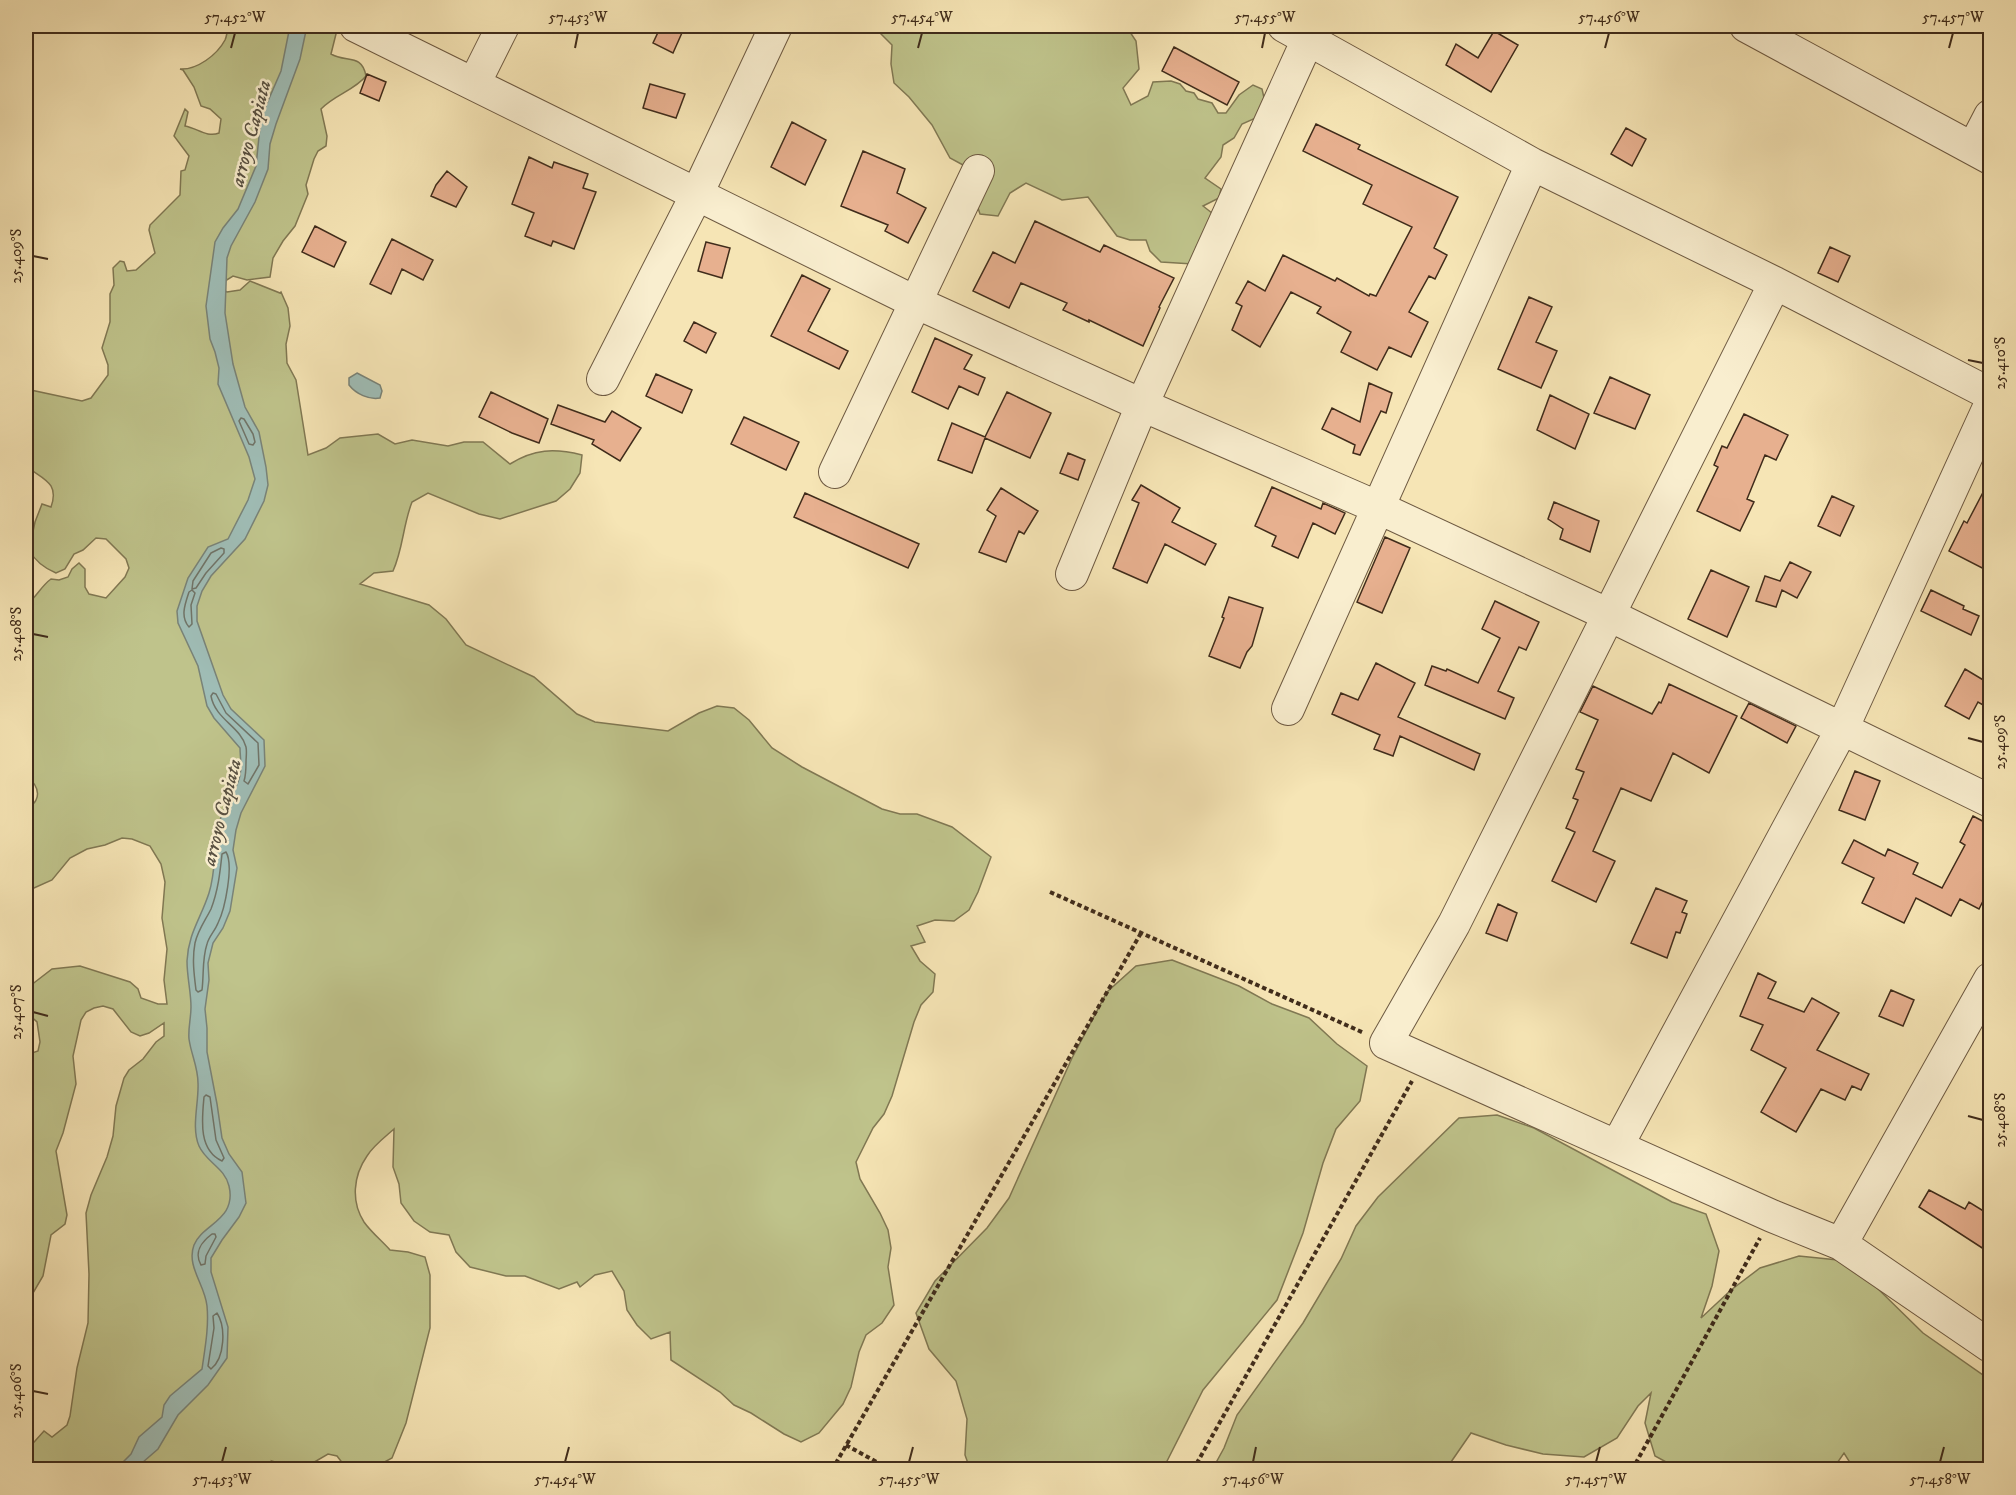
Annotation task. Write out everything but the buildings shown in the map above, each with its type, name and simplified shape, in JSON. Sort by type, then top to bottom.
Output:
[{"type":"street","points":[[356,26],[915,302],[1142,405],[1377,507],[1843,727],[1990,801]]},
{"type":"street","points":[[474,84],[503,26]]},
{"type":"street","points":[[603,379],[697,194],[776,26]]},
{"type":"street","points":[[1746,26],[1982,153],[1990,116]]},
{"type":"street","points":[[1072,574],[1296,32],[1532,164],[1775,283],[1990,394]]},
{"type":"street","points":[[1288,709],[1532,164]]},
{"type":"street","points":[[835,472],[978,171]]},
{"type":"street","points":[[1775,283],[1454,924],[1386,1043],[1772,1216],[1841,1244],[1990,1346]]},
{"type":"street","points":[[1617,1146],[1843,727],[1990,405]]},
{"type":"street","points":[[1841,1244],[1990,979]]},
{"type":"path","points":[[1050,892],[1386,1043]]},
{"type":"path","points":[[832,1470],[1141,933]]},
{"type":"path","points":[[1193,1470],[1424,1060]]},
{"type":"path","points":[[1632,1470],[1772,1216]]},
{"type":"path","points":[[846,1445],[891,1470]]},
{"type":"green space","points":[[229,26],[338,26],[331,54],[357,61],[364,69],[366,76],[321,109],[327,136],[326,146],[318,151],[314,159],[306,185],[308,194],[295,226],[273,258],[270,277],[247,280],[233,276],[225,281],[223,290],[227,292],[240,290],[250,281],[281,292],[288,308],[290,326],[286,344],[287,363],[296,380],[308,455],[326,448],[340,438],[378,434],[395,444],[412,440],[448,446],[464,442],[483,442],[510,464],[527,455],[544,451],[562,451],[582,455],[580,473],[570,489],[556,501],[500,519],[479,514],[428,493],[412,502],[393,571],[374,573],[360,584],[429,605],[446,619],[466,645],[534,677],[577,714],[595,722],[668,731],[699,713],[717,706],[734,708],[749,720],[772,748],[802,767],[882,809],[900,814],[917,814],[952,827],[991,857],[969,910],[954,921],[935,920],[917,926],[925,942],[911,946],[920,961],[935,974],[933,992],[921,1005],[914,1022],[892,1096],[884,1114],[873,1128],[856,1162],[860,1179],[888,1230],[891,1248],[888,1267],[894,1305],[882,1323],[866,1335],[859,1352],[851,1387],[843,1404],[819,1433],[801,1442],[734,1405],[720,1392],[671,1360],[670,1332],[651,1339],[637,1325],[627,1310],[624,1291],[612,1271],[595,1275],[580,1287],[577,1282],[559,1289],[525,1276],[506,1276],[470,1267],[456,1252],[449,1235],[430,1232],[414,1221],[401,1203],[399,1184],[393,1167],[394,1129],[367,1156],[356,1180],[355,1189],[360,1214],[370,1229],[390,1250],[425,1257],[430,1275],[430,1328],[406,1423],[392,1458],[370,1470],[347,1469],[337,1456],[328,1454],[311,1464],[296,1468],[272,1461],[278,1469],[26,1469],[26,1451],[44,1431],[52,1437],[67,1425],[70,1416],[77,1368],[88,1323],[89,1274],[86,1213],[113,1136],[116,1106],[124,1078],[129,1070],[143,1059],[156,1042],[164,1036],[164,1023],[140,1036],[131,1032],[113,1009],[103,1006],[86,1012],[81,1020],[73,1056],[76,1084],[56,1151],[67,1215],[65,1224],[51,1235],[43,1276],[26,1305],[26,1055],[38,1051],[40,1042],[37,1022],[26,1012],[26,989],[52,969],[80,966],[130,982],[138,989],[141,998],[158,1004],[167,1004],[164,980],[167,949],[162,918],[165,882],[161,864],[150,846],[122,838],[87,849],[70,858],[52,880],[26,889],[26,811],[35,802],[38,793],[34,783],[26,775],[26,605],[51,579],[59,580],[68,577],[79,563],[85,569],[85,587],[89,594],[106,598],[125,577],[129,568],[126,559],[106,539],[96,538],[83,550],[74,554],[65,569],[56,573],[40,564],[29,550],[35,522],[42,504],[51,507],[53,492],[48,482],[26,466],[26,389],[82,401],[91,398],[108,375],[108,365],[102,348],[110,322],[110,294],[114,285],[113,268],[120,261],[124,262],[127,271],[136,270],[155,253],[149,230],[150,225],[180,195],[181,171],[185,170],[189,156],[174,136],[185,109],[188,112],[185,126],[206,134],[219,133],[221,119],[210,109],[201,106],[194,87],[180,69],[193,67],[212,56],[225,40]]},
{"type":"green space","points":[[875,26],[1126,26],[1136,41],[1139,69],[1123,88],[1131,105],[1148,96],[1153,82],[1171,81],[1180,84],[1186,91],[1194,93],[1198,99],[1212,103],[1218,113],[1226,113],[1239,95],[1253,85],[1262,89],[1265,102],[1258,117],[1242,124],[1234,138],[1223,145],[1221,157],[1205,178],[1221,189],[1219,198],[1203,206],[1217,217],[1209,238],[1196,247],[1200,259],[1193,264],[1161,262],[1150,251],[1146,240],[1130,240],[1117,236],[1088,197],[1062,200],[1026,183],[1010,193],[998,216],[980,214],[974,196],[977,169],[950,158],[932,125],[894,83],[891,64],[892,45]]},
{"type":"green space","points":[[1172,960],[1239,986],[1272,1004],[1309,1018],[1337,1044],[1367,1066],[1360,1101],[1336,1129],[1323,1163],[1303,1233],[1277,1300],[1203,1390],[1163,1469],[970,1469],[965,1455],[967,1419],[956,1381],[929,1349],[916,1313],[935,1281],[987,1228],[1009,1198],[1072,1058],[1107,992],[1136,966]]},
{"type":"green space","points":[[1497,1115],[1534,1128],[1672,1202],[1706,1214],[1719,1251],[1712,1286],[1701,1318],[1731,1290],[1760,1268],[1799,1256],[1838,1260],[1870,1281],[1923,1333],[1990,1380],[1990,1469],[1854,1469],[1844,1453],[1833,1469],[1679,1469],[1655,1456],[1645,1423],[1651,1393],[1638,1406],[1617,1438],[1584,1457],[1543,1454],[1471,1433],[1451,1462],[1458,1469],[1212,1470],[1224,1448],[1237,1415],[1303,1323],[1341,1259],[1356,1226],[1378,1197],[1459,1118]]},
{"type":"water","points":[[290,26],[307,26],[300,59],[270,144],[268,169],[255,202],[227,258],[225,313],[233,364],[245,407],[259,432],[268,485],[264,501],[245,539],[211,576],[202,591],[197,606],[197,621],[223,695],[231,709],[264,740],[265,766],[241,813],[236,830],[233,850],[237,868],[230,911],[213,943],[208,963],[209,980],[205,1009],[207,1052],[222,1138],[229,1154],[242,1172],[246,1203],[211,1258],[211,1272],[228,1327],[227,1358],[208,1385],[178,1415],[158,1449],[135,1469],[103,1469],[121,1464],[131,1454],[139,1437],[162,1417],[164,1405],[170,1396],[202,1369],[207,1330],[207,1306],[194,1268],[192,1253],[198,1238],[224,1214],[230,1197],[229,1186],[224,1174],[202,1152],[197,1139],[195,1123],[198,1077],[189,1039],[191,1007],[187,961],[192,934],[211,884],[221,817],[240,775],[240,748],[214,718],[207,706],[198,666],[178,623],[177,611],[188,578],[208,547],[228,539],[248,500],[255,479],[249,457],[218,384],[219,368],[210,339],[206,306],[215,242],[238,209],[256,166],[261,117],[281,71]]},
{"type":"water","points":[[357,373],[380,385],[382,391],[380,398],[359,394],[349,385],[349,378]]},
{"type":"water label","name":"arroyo Capiata","points":[[250,133]]},
{"type":"water label","name":"arroyo Capiata","points":[[221,812]]}]
